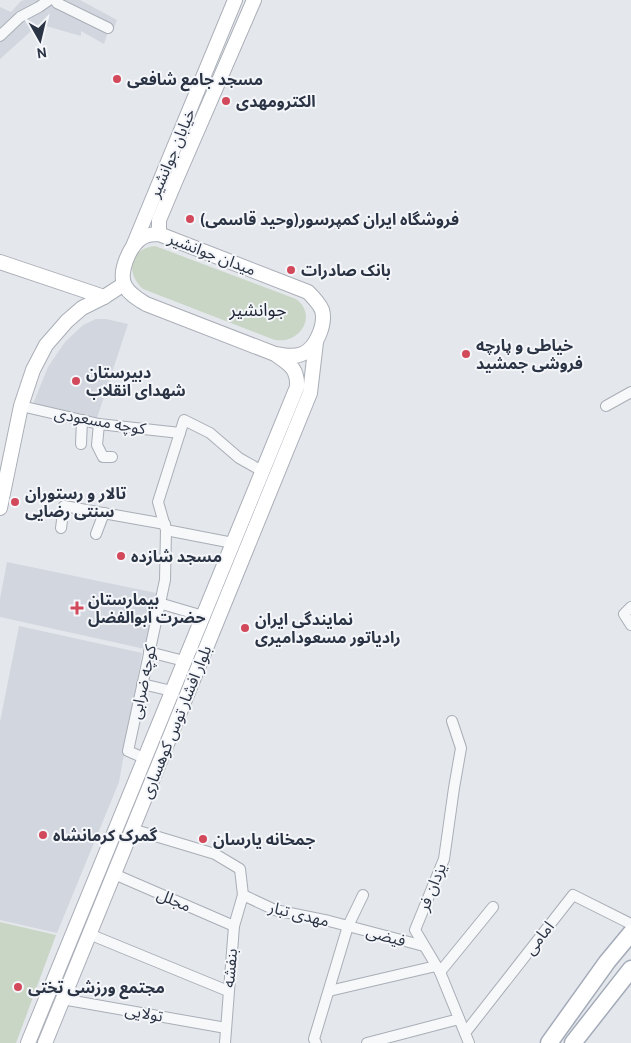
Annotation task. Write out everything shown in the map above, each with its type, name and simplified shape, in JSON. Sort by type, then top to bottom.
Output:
[{"type":"main road","name":"خیابان جوانشیر","points":[[131,251],[235,0]]},
{"type":"main road","name":"خیابان جوانشیر","points":[[159,234],[159,220],[254,0]]},
{"type":"main road","name":"میدان جوانشیر","points":[[131,251],[140,239],[149,235],[159,234],[308,292],[322,310],[323,322],[316,342]]},
{"type":"main road","points":[[131,251],[124,273],[124,284],[132,295],[146,304],[275,354],[291,356],[303,354],[316,342]]},
{"type":"main road","points":[[0,262],[104,297]]},
{"type":"main road","points":[[0,508],[3,476],[21,406],[33,370],[46,345],[67,321],[82,308],[124,284]]},
{"type":"main road","name":"بلوار افشار توس کوهساری","points":[[44,1043],[310,393],[316,342]]},
{"type":"main road","name":"بلوار افشار توس کوهساری","points":[[28,1043],[297,387],[298,376],[292,367],[275,354]]},
{"type":"main road","points":[[549,1042],[607,962],[631,933]]},
{"type":"main road","points":[[574,1043],[628,973],[607,962]]},
{"type":"street","points":[[0,36],[20,18],[48,0]]},
{"type":"street","points":[[55,0],[57,3],[108,28]]},
{"type":"street","points":[[606,406],[631,392]]},
{"type":"street","name":"کوچه مسعودی","points":[[21,406],[99,424],[180,432]]},
{"type":"street","points":[[81,444],[82,420]]},
{"type":"street","name":"کوچه ضرابی","points":[[146,759],[128,751],[164,580],[165,527],[158,502],[184,420],[210,433],[239,458],[262,471]]},
{"type":"street","points":[[99,424],[97,445],[103,457],[112,457]]},
{"type":"street","points":[[61,528],[64,506],[104,513],[233,543]]},
{"type":"street","points":[[96,534],[104,513]]},
{"type":"street","points":[[159,603],[203,616]]},
{"type":"street","points":[[628,610],[631,625]]},
{"type":"street","points":[[149,652],[184,661]]},
{"type":"street","points":[[142,684],[172,691]]},
{"type":"street","name":"یزدان فر","points":[[452,721],[462,748],[444,859],[415,930],[438,969],[467,1038]]},
{"type":"street","points":[[132,830],[215,854],[240,869],[243,895]]},
{"type":"street","name":"مجلل","points":[[114,874],[234,926]]},
{"type":"street","name":"بنفشه","points":[[225,1043],[234,926],[243,895]]},
{"type":"street","name":"مهدی تبار","points":[[243,895],[275,910],[348,926]]},
{"type":"street","name":"امامی","points":[[467,1038],[573,895],[631,924]]},
{"type":"street","points":[[316,1043],[314,1040],[348,926],[363,896]]},
{"type":"street","points":[[329,990],[438,969],[493,907]]},
{"type":"street","name":"فیضی","points":[[348,926],[424,946]]},
{"type":"street","points":[[90,934],[228,991]]},
{"type":"street","name":"تولایی","points":[[62,998],[226,1028]]},
{"type":"street","points":[[367,1043],[459,1019]]},
{"type":"shaded area","points":[[80,0],[117,20],[113,31],[109,29],[104,44],[81,31],[81,36],[39,24],[0,59],[0,7],[11,12],[21,1]]},
{"type":"shaded area","name":"دبیرستان شهدای انقلاب","points":[[96,319],[106,319],[128,324],[97,418],[33,404],[48,367],[65,342],[83,325]]},
{"type":"shaded area","name":"بیمارستان حضرت ابوالفضل","points":[[7,562],[156,593],[145,649],[0,617],[0,599]]},
{"type":"shaded area","points":[[19,626],[142,653],[119,782],[57,933],[0,920],[0,722]]},
{"type":"green space","points":[[155,246],[296,299],[306,313],[303,327],[292,338],[275,340],[143,289],[134,276],[132,262],[140,252]]},
{"type":"green space","name":"مجتمع ورزشی تختی","points":[[0,922],[56,935],[16,1043],[0,1043]]},
{"type":"place","name":"مسجد جامع شافعی","points":[[117,79]]},
{"type":"place","name":"الکترومهدی","points":[[226,101]]},
{"type":"place","name":"فروشگاه ایران کمپرسور(وحید قاسمی)","points":[[190,219]]},
{"type":"place","name":"بانک صادرات","points":[[291,270]]},
{"type":"place","name":"خیاطی ‌‌و‌ پارچه فروشی جمشید","points":[[466,354]]},
{"type":"place","name":"دبیرستان شهدای انقلاب","points":[[76,381]]},
{"type":"place","name":"تالار و رستوران سنتی رضایی","points":[[15,502]]},
{"type":"place","name":"مسجد شازده","points":[[121,556]]},
{"type":"place","name":"بیمارستان حضرت ابوالفضل","points":[[77,608]]},
{"type":"place","name":"نمایندگی ایران رادیاتور مسعودامیری","points":[[245,628]]},
{"type":"place","name":"گمرک کرمانشاه","points":[[43,835]]},
{"type":"place","name":"جمخانه یارسان","points":[[203,839]]},
{"type":"place","name":"مجتمع ورزشی تختی","points":[[18,987]]},
{"type":"district","name":"جوانشیر","points":[[258,310]]}]
